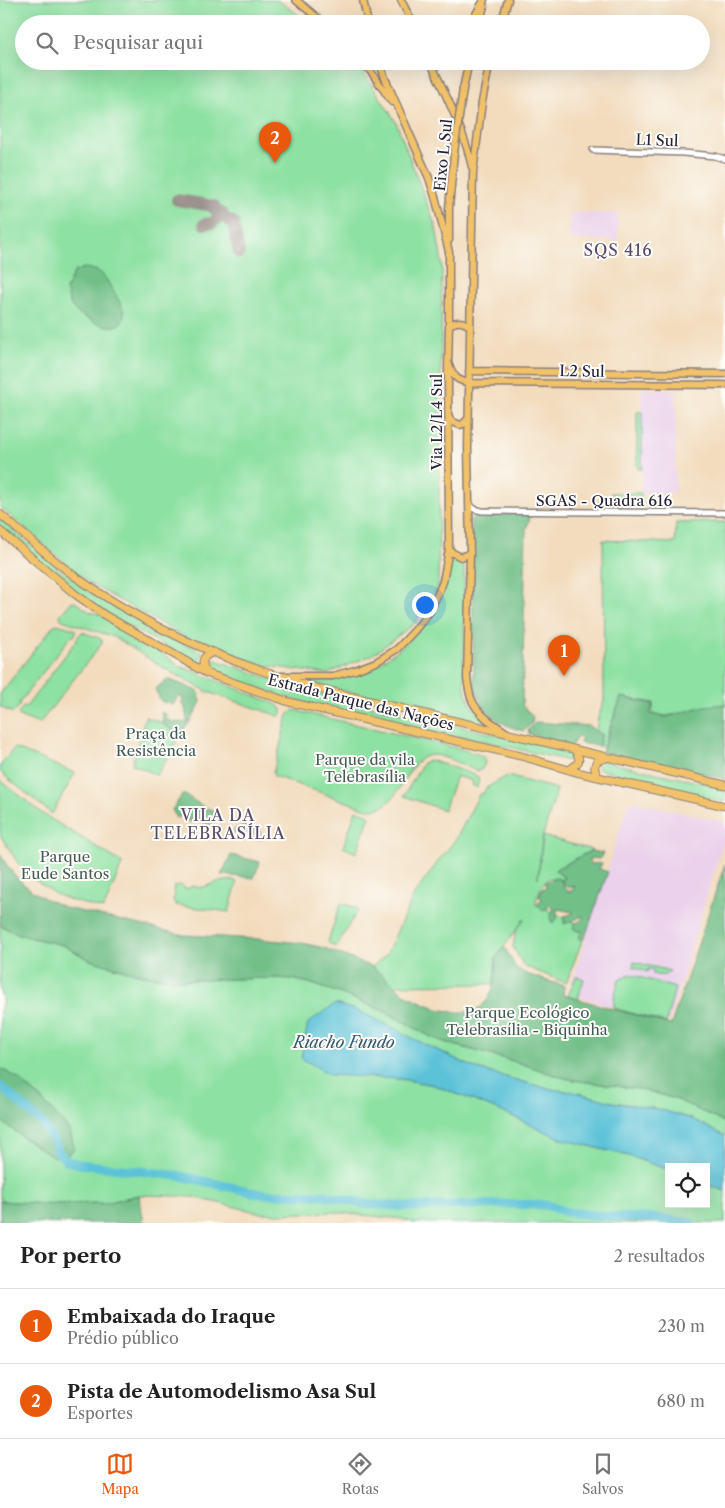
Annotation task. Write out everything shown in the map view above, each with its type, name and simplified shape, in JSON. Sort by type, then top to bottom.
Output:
[{"type":"highway","name":"Estrada Parque das Nações","points":[[0,514],[72,574],[105,596],[149,622],[214,652],[272,675],[320,690],[725,785]]},
{"type":"highway","name":"Estrada Parque das Nações","points":[[0,531],[74,594],[106,616],[206,673],[289,702],[360,720],[522,756],[569,770],[725,806]]},
{"type":"highway","points":[[206,673],[203,666],[204,658],[214,652]]},
{"type":"highway","points":[[569,770],[579,760],[575,750]]},
{"type":"highway","points":[[598,776],[594,768],[595,764],[597,761],[606,758]]},
{"type":"main road","points":[[296,0],[314,15]]},
{"type":"main road","points":[[362,0],[366,15]]},
{"type":"main road","points":[[401,0],[408,15]]},
{"type":"main road","points":[[476,15],[485,0]]},
{"type":"main road","points":[[481,15],[485,0]]},
{"type":"main road","points":[[504,15],[508,0]]},
{"type":"main road","points":[[370,70],[404,118]]},
{"type":"main road","name":"Via L2/L4 Sul","points":[[272,675],[333,676],[376,662],[396,649],[416,630],[430,611],[442,582],[450,549],[449,252],[429,178],[382,70]]},
{"type":"main road","points":[[434,70],[466,144],[473,173]]},
{"type":"main road","name":"Eixo L Sul","points":[[449,252],[454,153],[467,70]]},
{"type":"main road","points":[[488,70],[473,173],[468,418],[470,553],[467,678],[471,698],[477,708],[490,721],[507,733]]},
{"type":"main road","points":[[449,325],[459,321],[470,326]]},
{"type":"main road","points":[[448,364],[456,378],[469,383]]},
{"type":"main road","name":"L2 Sul","points":[[469,371],[725,374]]},
{"type":"main road","points":[[552,373],[550,377],[552,383]]},
{"type":"main road","points":[[671,374],[672,384]]},
{"type":"main road","name":"L2 Sul","points":[[469,383],[725,384]]},
{"type":"main road","points":[[449,416],[460,425],[468,418]]},
{"type":"main road","points":[[450,549],[461,557],[470,553]]},
{"type":"street","name":"L1 Sul","points":[[593,150],[724,156]]},
{"type":"street","name":"SGAS - Quadra 616","points":[[469,504],[474,509],[482,511],[725,513]]},
{"type":"street","points":[[469,519],[482,511]]},
{"type":"shaded area","points":[[570,213],[618,213],[618,240],[569,240]]},
{"type":"shaded area","points":[[642,389],[676,390],[675,493],[641,493]]},
{"type":"shaded area","points":[[629,801],[725,822],[725,836],[669,1022],[568,994]]},
{"type":"green space","points":[[0,0],[277,0],[300,15],[15,15],[15,70],[362,70],[396,122],[436,227],[442,264],[438,587],[414,624],[372,655],[327,674],[262,665],[192,641],[89,583],[0,507]]},
{"type":"green space","points":[[84,268],[100,273],[111,286],[124,312],[119,324],[106,326],[98,324],[77,312],[72,306],[66,290],[74,272]]},
{"type":"green space","points":[[637,412],[642,412],[642,469],[638,469],[637,463]]},
{"type":"green space","points":[[611,493],[641,493],[641,507],[611,507]]},
{"type":"green space","points":[[483,513],[531,515],[526,530],[522,705],[533,717],[532,723],[524,731],[505,724],[491,715],[480,701],[474,682],[471,519]]},
{"type":"green space","points":[[0,519],[95,596],[135,619],[204,653],[200,657],[199,664],[94,606],[0,529]]},
{"type":"green space","points":[[725,522],[725,705],[666,716],[652,713],[654,703],[621,697],[603,747],[599,746],[602,734],[596,731],[604,701],[603,540],[675,543],[676,523]]},
{"type":"green space","points":[[450,557],[458,560],[464,559],[464,683],[470,703],[488,724],[302,681],[332,680],[351,675],[378,664],[401,648],[413,637],[429,616]]},
{"type":"green space","points":[[72,601],[90,612],[99,614],[157,649],[180,666],[276,704],[282,709],[282,714],[279,716],[208,692],[164,668],[114,637],[62,620],[60,615]]},
{"type":"green space","points":[[57,624],[75,629],[76,633],[73,637],[71,636],[13,713],[0,707],[0,694],[54,625]]},
{"type":"green space","points":[[82,632],[99,638],[102,640],[102,643],[39,724],[19,716],[24,706],[26,707]]},
{"type":"green space","points":[[212,659],[271,679],[344,700],[568,751],[572,754],[572,757],[569,761],[467,737],[457,737],[403,727],[298,701],[210,669],[207,665],[209,660]]},
{"type":"green space","points":[[168,679],[198,691],[201,702],[190,722],[187,721],[185,707],[182,703],[183,698],[178,696],[173,705],[168,701],[165,703],[161,701],[155,689]]},
{"type":"green space","points":[[621,697],[653,704],[650,714],[666,717],[705,706],[725,704],[725,779],[602,752]]},
{"type":"green space","name":"Parque da vila Telebrasília","points":[[293,710],[462,749],[480,755],[485,760],[485,764],[482,769],[477,771],[438,756],[423,757],[388,802],[379,808],[367,809],[274,776],[273,773],[288,715]]},
{"type":"green space","points":[[161,712],[167,715],[166,718],[171,721],[189,723],[182,732],[172,730],[162,723]]},
{"type":"green space","name":"Praça da Resistência","points":[[145,717],[183,730],[157,775],[132,764]]},
{"type":"green space","points":[[536,722],[589,726],[601,735],[599,746],[580,743],[582,738],[577,737],[571,746],[529,734],[528,730]]},
{"type":"green space","points":[[14,748],[75,773],[52,814],[0,772],[0,766]]},
{"type":"green space","points":[[430,760],[475,775],[479,778],[477,788],[472,785],[473,781],[456,776],[444,810],[404,796],[423,763]]},
{"type":"green space","points":[[602,761],[725,788],[725,802],[631,779],[599,769],[598,765]]},
{"type":"green space","points":[[507,776],[557,789],[542,839],[538,878],[543,836],[592,850],[556,869],[564,878],[546,881],[535,904],[587,928],[566,983],[524,966],[513,947],[516,931],[524,919],[496,958],[494,984],[391,985],[372,967],[386,955],[414,895],[456,839],[480,793],[483,794],[486,788]]},
{"type":"green space","name":"Parque Eude Santos","points":[[0,780],[43,814],[121,862],[122,864],[103,909],[55,894],[35,880],[18,863],[0,835]]},
{"type":"green space","points":[[182,795],[217,812],[213,815],[210,825],[202,822],[203,818],[189,822],[183,816],[177,818],[172,810]]},
{"type":"green space","points":[[356,810],[370,816],[356,853],[343,847]]},
{"type":"green space","points":[[247,824],[259,829],[261,832],[260,840],[248,833],[234,834],[234,830]]},
{"type":"green space","points":[[591,851],[603,853],[600,859],[589,858],[590,864],[602,863],[599,869],[608,872],[582,941],[579,937],[582,931],[577,931],[573,928],[574,924],[582,920],[583,916],[564,924],[564,916],[573,912],[557,909],[557,919],[552,923],[550,917],[553,908],[550,905],[543,911],[537,903],[541,901],[542,898],[539,897],[542,889],[545,888],[546,885],[544,883],[557,878],[561,880],[567,891],[572,891],[575,886],[568,888],[562,881],[565,878],[556,869]]},
{"type":"green space","name":"Parque Ecológico Telebrasília - Biquinha","points":[[0,854],[19,880],[32,891],[66,908],[184,935],[302,943],[324,948],[372,967],[406,995],[438,1009],[454,1012],[471,1012],[481,1007],[489,998],[494,984],[496,958],[505,948],[516,968],[526,974],[564,986],[563,995],[671,1025],[725,864],[725,1123],[678,1100],[645,1090],[573,1080],[447,1043],[431,1037],[390,1014],[342,994],[309,983],[292,979],[274,978],[177,980],[142,975],[90,960],[63,945],[11,931],[0,925]]},
{"type":"green space","points":[[231,855],[260,862],[254,878],[221,875]]},
{"type":"green space","points":[[235,880],[237,882],[229,912],[176,905],[173,900],[175,895],[173,891],[174,886],[181,885],[186,889],[193,886],[200,888],[218,882]]},
{"type":"green space","points":[[341,903],[358,910],[336,947],[328,941]]},
{"type":"green space","points":[[0,925],[28,937],[63,945],[90,960],[142,975],[177,980],[274,978],[292,979],[309,983],[342,994],[390,1014],[431,1037],[447,1043],[573,1080],[645,1090],[678,1100],[725,1123],[725,1136],[692,1119],[658,1109],[612,1102],[579,1093],[545,1088],[477,1069],[384,1023],[366,1077],[401,1079],[434,1085],[498,1110],[562,1139],[629,1156],[665,1169],[665,1208],[710,1208],[710,1185],[725,1191],[725,1223],[413,1223],[402,1219],[333,1212],[261,1213],[193,1197],[176,1196],[139,1195],[105,1203],[48,1204],[0,1201],[0,1120],[25,1139],[70,1131],[30,1089],[0,1068],[0,1011],[3,1002],[0,991]]},
{"type":"green space","points":[[634,962],[670,971],[664,975],[656,975],[653,974],[653,970],[648,969],[647,972],[633,967]]},
{"type":"green space","points":[[630,974],[675,988],[666,1023],[614,1008],[614,997],[619,980]]},
{"type":"green space","points":[[576,976],[584,979],[578,999],[568,996]]},
{"type":"green space","points":[[0,1068],[19,1079],[46,1104],[70,1131],[74,1148],[68,1155],[54,1157],[25,1139],[0,1120]]},
{"type":"green space","points":[[139,1195],[144,1223],[0,1223],[0,1201],[48,1204],[105,1203]]},
{"type":"water","name":"Riacho Fundo","points":[[335,1004],[353,1009],[384,1023],[477,1069],[545,1088],[579,1093],[612,1102],[658,1109],[692,1119],[725,1136],[725,1191],[710,1185],[710,1163],[665,1163],[665,1169],[629,1156],[562,1139],[498,1110],[434,1085],[401,1079],[330,1075],[301,1058],[308,1023]]},
{"type":"waterway","name":"Riacho Fundo","points":[[0,1086],[41,1122],[55,1143],[59,1153],[67,1161],[79,1164],[181,1176],[261,1194],[324,1195],[365,1204],[415,1207],[506,1204],[546,1205],[567,1212],[613,1217],[657,1218],[691,1223]]},
{"type":"taxiway","points":[[177,200],[214,206]]},
{"type":"taxiway","points":[[211,206],[233,224]]},
{"type":"taxiway","points":[[204,224],[213,223],[222,213]]},
{"type":"taxiway","points":[[233,222],[239,253]]},
{"type":"place","name":"Pista de Automodelismo Asa Sul","points":[[275,163]]},
{"type":"place","name":"Embaixada do Iraque","points":[[564,676]]},
{"type":"district","name":"SQS 416","points":[[618,250]]},
{"type":"district","name":"VILA DA TELEBRASÍLIA","points":[[218,824]]}]
